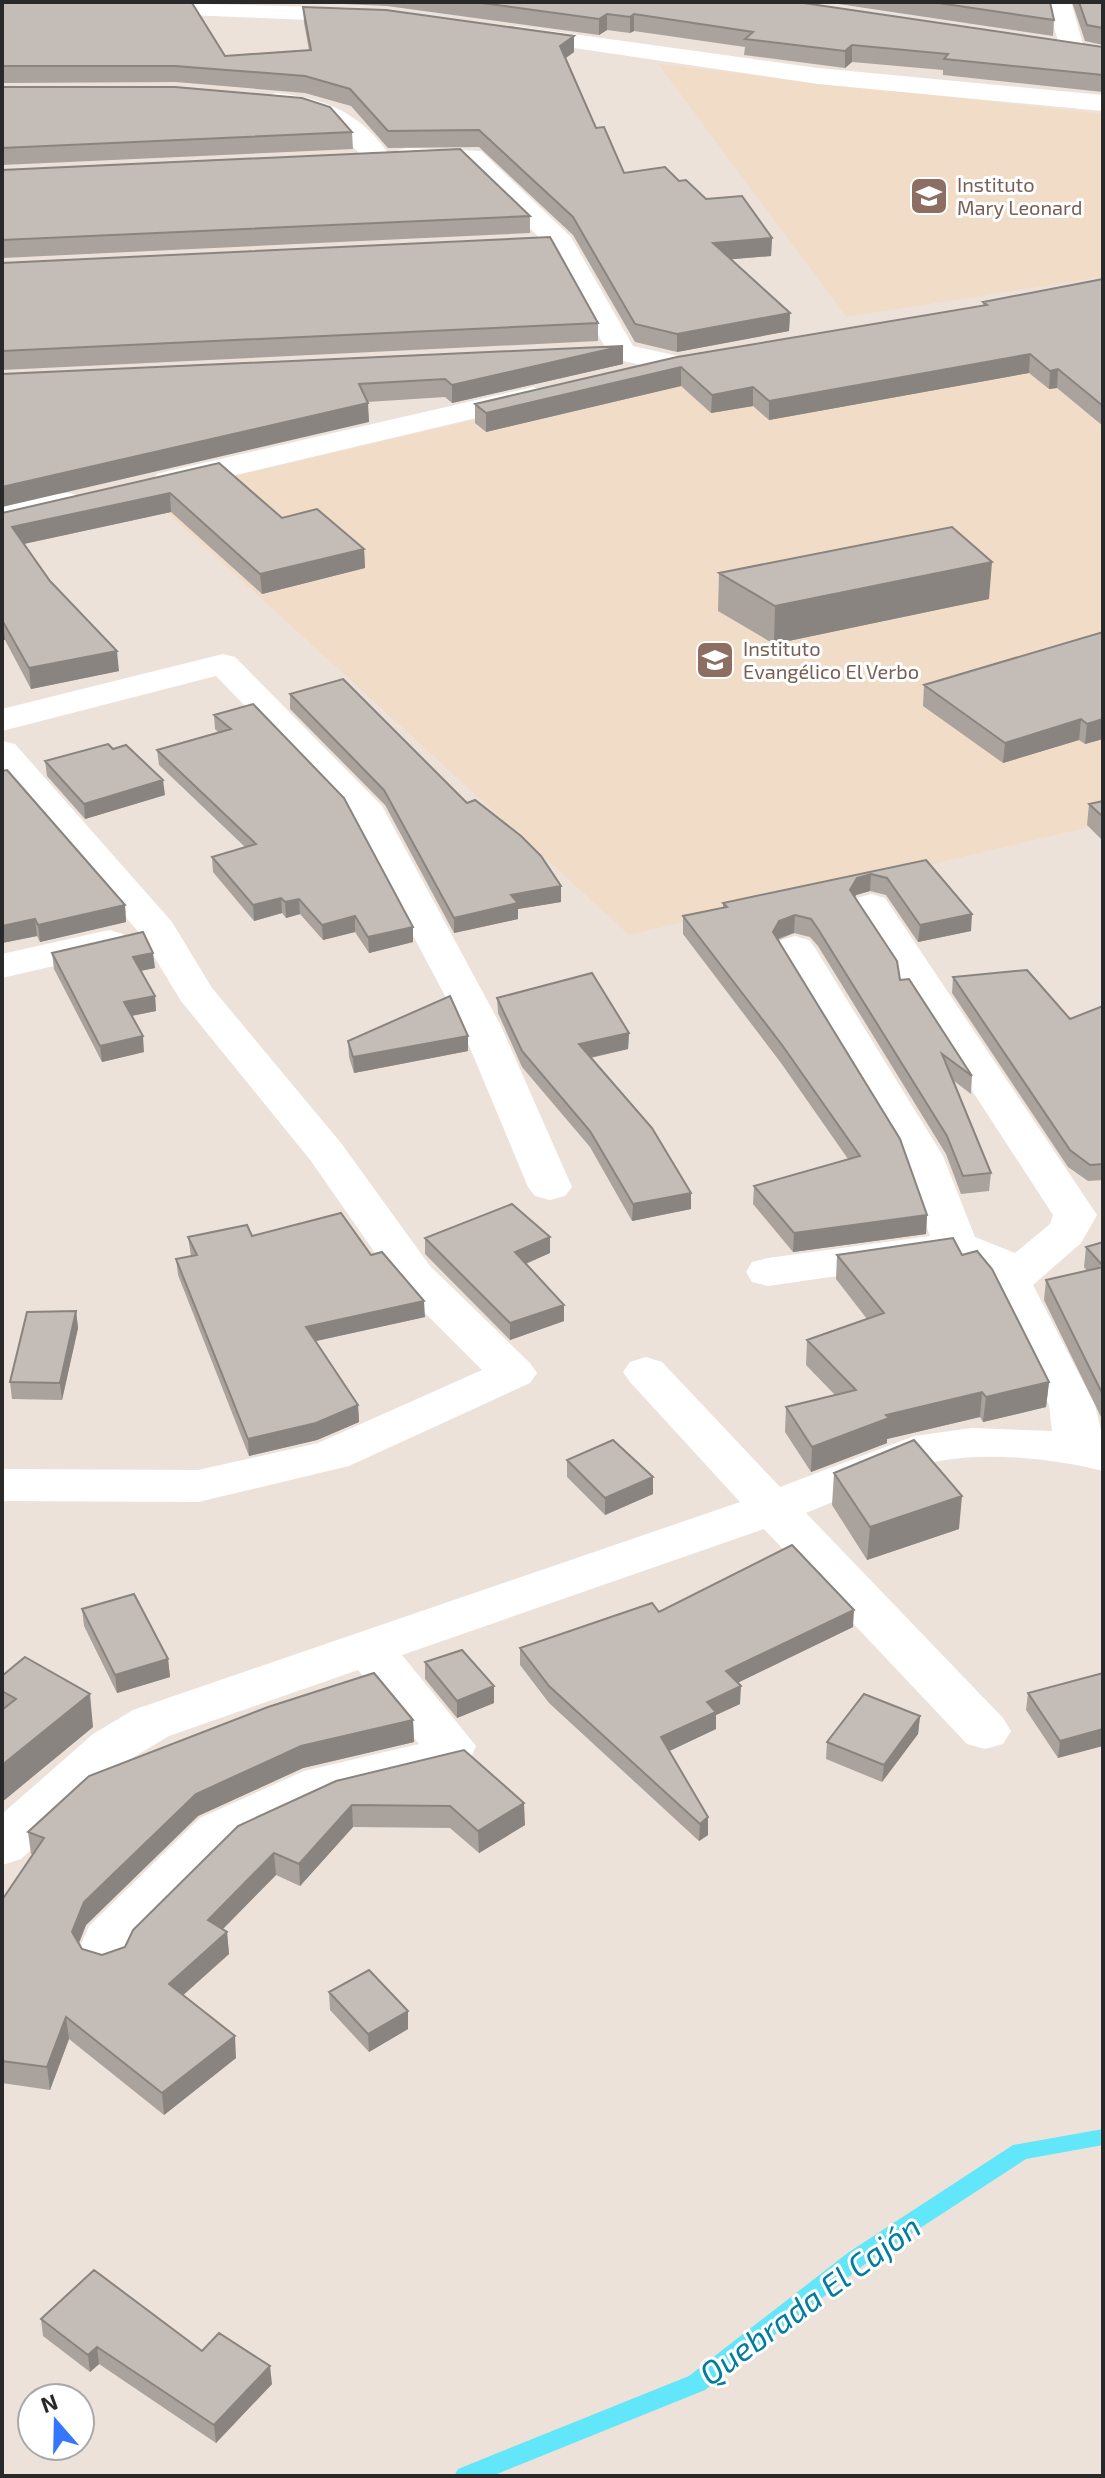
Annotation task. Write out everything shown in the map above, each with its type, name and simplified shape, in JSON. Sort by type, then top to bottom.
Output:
[{"type":"street","points":[[1059,2],[1072,48]]},
{"type":"street","points":[[116,5],[387,16]]},
{"type":"street","points":[[497,31],[818,76],[1103,103]]},
{"type":"street","points":[[1043,43],[1103,54]]},
{"type":"street","points":[[248,98],[305,104],[341,115],[378,157]]},
{"type":"street","points":[[347,159],[468,155],[561,243],[622,352]]},
{"type":"street","points":[[529,245],[561,243]]},
{"type":"street","points":[[676,364],[622,352],[598,366],[676,364],[707,357]]},
{"type":"street","points":[[146,485],[563,389]]},
{"type":"street","points":[[2,520],[100,496]]},
{"type":"street","points":[[2,506],[69,503]]},
{"type":"street","points":[[2,1485],[198,1486],[332,1455],[514,1373],[473,1337],[414,1276],[326,1152],[195,993],[158,930],[5,722],[223,664],[363,806],[480,1024],[550,1187]]},
{"type":"street","points":[[2,1845],[111,1747],[151,1723],[771,1509],[914,1451],[972,1443],[1090,1452],[1072,1405],[1011,1285],[1017,1273],[1067,1231],[1075,1215],[871,906]]},
{"type":"street","points":[[2,966],[158,930]]},
{"type":"street","points":[[795,948],[922,1156],[956,1246]]},
{"type":"street","points":[[768,1272],[956,1246],[985,1254],[1017,1273]]},
{"type":"street","points":[[646,1372],[771,1509],[830,1566],[985,1731]]},
{"type":"street","points":[[105,1953],[109,1941],[219,1832],[323,1784],[448,1756],[450,1746],[369,1649]]},
{"type":"shaded area","name":"Instituto Mary Leonard","points":[[658,64],[1103,114],[1103,277],[846,317]]},
{"type":"shaded area","name":"Instituto Evangélico El Verbo","points":[[1103,294],[1103,824],[629,935],[149,496],[679,372]]},
{"type":"building","points":[[2,2],[192,3],[225,56],[311,50],[303,7],[386,10],[574,36],[560,46],[596,128],[604,127],[624,173],[665,167],[679,181],[686,180],[706,199],[742,196],[772,238],[713,243],[790,313],[677,334],[635,324],[573,217],[479,130],[388,131],[350,89],[305,76],[175,66],[2,66]]},
{"type":"building","points":[[475,2],[797,2],[1103,47],[1103,75],[944,59],[948,54],[852,45],[845,51],[745,39],[753,32],[634,14],[630,17],[607,14],[599,19]]},
{"type":"building","points":[[932,2],[1050,2],[1054,20]]},
{"type":"building","points":[[1079,2],[1103,2],[1103,28],[1087,25]]},
{"type":"building","points":[[2,87],[175,87],[302,98],[330,107],[352,132],[2,148]]},
{"type":"building","points":[[460,149],[530,216],[2,240],[2,170]]},
{"type":"building","points":[[550,237],[598,323],[2,351],[2,263]]},
{"type":"building","points":[[1103,279],[1103,406],[1058,369],[1050,371],[1030,354],[769,401],[753,387],[712,395],[681,367],[486,413],[475,404],[677,357],[987,305],[983,302]]},
{"type":"building","points":[[623,346],[452,385],[445,379],[359,384],[368,403],[2,487],[2,374]]},
{"type":"building","points":[[219,463],[282,518],[317,509],[364,549],[260,574],[170,493],[12,527],[50,581],[117,651],[29,668],[2,620],[2,513]]},
{"type":"building","points":[[952,527],[992,562],[775,606],[719,573]]},
{"type":"building","points":[[1103,632],[1103,719],[1087,724],[1081,719],[1005,743],[924,685]]},
{"type":"building","points":[[343,679],[467,803],[475,800],[521,836],[541,856],[561,886],[511,895],[518,903],[454,918],[384,790],[290,694]]},
{"type":"building","points":[[253,704],[344,798],[413,927],[368,937],[355,916],[322,925],[299,899],[285,902],[281,898],[253,905],[212,857],[256,844],[157,750],[231,729],[214,715]]},
{"type":"building","points":[[108,744],[113,749],[126,745],[163,780],[84,804],[45,761]]},
{"type":"building","points":[[7,770],[125,905],[38,925],[35,919],[2,926],[2,771]]},
{"type":"building","points":[[1103,801],[1103,817],[1089,804]]},
{"type":"building","points":[[926,860],[972,914],[920,925],[887,878],[871,874],[857,878],[850,890],[897,961],[900,980],[909,979],[972,1076],[942,1054],[991,1173],[963,1176],[947,1136],[818,929],[811,919],[795,915],[779,921],[773,932],[900,1139],[927,1215],[794,1233],[754,1186],[860,1156],[782,1045],[683,916],[727,907],[723,903]]},
{"type":"building","points":[[143,932],[153,953],[133,957],[155,996],[124,1002],[143,1036],[100,1046],[52,953]]},
{"type":"building","points":[[1027,970],[1070,1019],[1103,1006],[1103,1164],[1090,1165],[1070,1150],[953,977]]},
{"type":"building","points":[[592,973],[629,1033],[579,1044],[652,1128],[691,1193],[633,1204],[590,1131],[522,1051],[497,998]]},
{"type":"building","points":[[450,996],[468,1036],[353,1057],[348,1041]]},
{"type":"building","points":[[512,1204],[550,1237],[515,1252],[564,1305],[510,1323],[425,1238]]},
{"type":"building","points":[[341,1213],[371,1255],[382,1252],[424,1301],[306,1327],[358,1405],[316,1423],[248,1439],[176,1259],[197,1255],[188,1237],[247,1225],[252,1236]]},
{"type":"building","points":[[953,1238],[962,1255],[977,1251],[992,1269],[1049,1382],[986,1397],[982,1392],[886,1415],[889,1418],[812,1447],[786,1407],[856,1390],[807,1340],[884,1313],[837,1255]]},
{"type":"building","points":[[1103,1242],[1103,1266],[1086,1247]]},
{"type":"building","points":[[1103,1267],[1103,1395],[1046,1280]]},
{"type":"building","points":[[76,1311],[60,1383],[10,1382],[27,1312]]},
{"type":"building","points":[[613,1440],[653,1477],[605,1498],[567,1460]]},
{"type":"building","points":[[914,1440],[962,1496],[870,1527],[834,1473]]},
{"type":"building","points":[[792,1545],[854,1610],[726,1671],[741,1686],[707,1702],[716,1712],[661,1737],[708,1817],[700,1824],[549,1686],[520,1648],[652,1603],[659,1612]]},
{"type":"building","points":[[134,1594],[168,1659],[115,1675],[82,1609]]},
{"type":"building","points":[[462,1650],[494,1686],[457,1701],[425,1662]]},
{"type":"building","points":[[25,1657],[90,1694],[2,1765],[2,1710],[16,1699],[2,1691],[2,1676]]},
{"type":"building","points":[[374,1673],[413,1720],[301,1746],[196,1794],[84,1902],[72,1932],[82,1949],[102,1955],[125,1947],[133,1930],[238,1826],[336,1781],[464,1750],[524,1803],[478,1831],[450,1806],[352,1805],[299,1864],[274,1853],[208,1920],[227,1932],[169,1984],[235,2036],[162,2093],[66,2017],[47,2067],[2,2061],[2,1900],[44,1838],[28,1832],[89,1776],[268,1707]]},
{"type":"building","points":[[1103,1673],[1103,1729],[1060,1741],[1028,1693]]},
{"type":"building","points":[[864,1694],[920,1716],[884,1765],[827,1742]]},
{"type":"building","points":[[369,1970],[408,2011],[368,2034],[329,1992]]},
{"type":"building","points":[[94,2270],[202,2351],[219,2333],[270,2366],[214,2425],[97,2347],[88,2355],[41,2319]]},
{"type":"waterway","name":"Quebrada El Cajón","points":[[466,2476],[697,2383],[857,2258],[1021,2151],[1103,2137]]},
{"type":"place","name":"Instituto Mary Leonard","points":[[929,196]]},
{"type":"place","name":"Instituto Evangélico El Verbo","points":[[715,660]]}]
